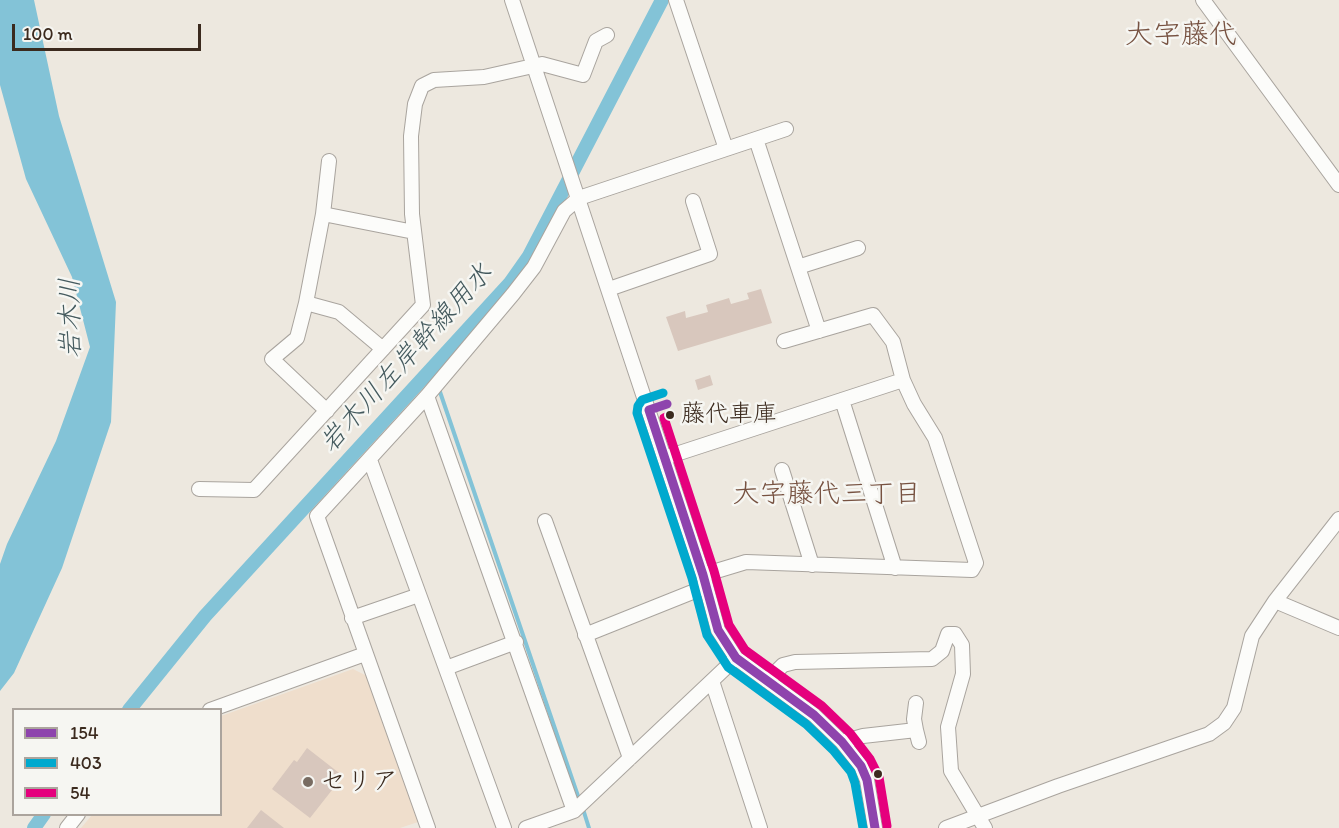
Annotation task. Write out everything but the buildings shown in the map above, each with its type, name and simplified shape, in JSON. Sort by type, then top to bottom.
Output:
[{"type":"street","points":[[512,0],[609,289],[718,630],[736,658],[814,715],[842,742],[861,766],[867,780],[875,828]]},
{"type":"street","points":[[676,0],[726,149]]},
{"type":"street","points":[[1203,0],[1339,185]]},
{"type":"street","points":[[199,489],[254,490],[423,305],[414,232],[411,136],[416,104],[422,86],[434,80],[484,77],[542,64],[582,75],[596,41],[607,35]]},
{"type":"street","points":[[428,828],[317,516],[427,396],[513,294],[534,267],[564,211],[579,198],[786,129]]},
{"type":"street","points":[[756,139],[819,331]]},
{"type":"street","points":[[327,411],[272,359],[297,338],[323,214],[328,161]]},
{"type":"street","points":[[609,289],[710,254],[693,201]]},
{"type":"street","points":[[323,214],[414,232]]},
{"type":"street","points":[[798,267],[852,254]]},
{"type":"street","points":[[306,303],[339,312],[383,349]]},
{"type":"street","points":[[585,635],[746,562],[972,570],[976,563],[935,438],[914,404],[903,380],[893,342],[873,315],[784,341]]},
{"type":"street","points":[[664,458],[903,380]]},
{"type":"street","points":[[427,396],[516,642],[580,806]]},
{"type":"street","points":[[842,400],[896,568]]},
{"type":"street","points":[[370,460],[504,828]]},
{"type":"street","points":[[782,470],[812,565]]},
{"type":"street","points":[[946,828],[1209,734],[1224,723],[1234,708],[1252,636],[1275,601],[1339,519]]},
{"type":"street","points":[[545,521],[630,758]]},
{"type":"street","points":[[352,618],[419,595]]},
{"type":"street","points":[[1275,601],[1339,628]]},
{"type":"street","points":[[767,681],[783,665],[795,662],[932,658],[942,651],[948,634],[955,634],[962,645],[963,674],[948,727],[951,771],[985,828]]},
{"type":"street","points":[[446,668],[516,642]]},
{"type":"street","points":[[216,708],[365,654]]},
{"type":"street","points":[[526,828],[580,806],[736,658]]},
{"type":"street","points":[[711,681],[760,828]]},
{"type":"street","points":[[842,742],[863,736],[918,736],[914,719],[916,703]]},
{"type":"street","points":[[67,828],[76,816]]},
{"type":"shaded area","points":[[353,669],[367,676],[418,822],[400,828],[81,828],[91,816],[222,816],[222,716]]},
{"type":"water","name":"岩木川","points":[[0,0],[34,0],[59,116],[116,302],[111,422],[62,568],[14,673],[0,691],[0,564],[7,544],[56,441],[90,347],[72,277],[26,179],[0,85]]},
{"type":"waterway","name":"岩木川左岸幹線用水","points":[[131,708],[205,616],[510,283],[529,256],[662,0]]},
{"type":"waterway","points":[[439,389],[580,802]]},
{"type":"waterway","points":[[583,809],[589,828]]},
{"type":"waterway","name":"岩木川左岸幹線用水","points":[[34,828],[43,816]]},
{"type":"transit line","name":"403","points":[[663,393],[642,400],[637,413],[692,578],[707,635],[728,667],[806,724],[833,750],[851,772],[863,828]]},
{"type":"transit line","name":"154","points":[[667,404],[649,410],[703,575],[718,630],[736,658],[814,715],[842,742],[861,766],[867,780],[875,828]]},
{"type":"transit line","name":"54","points":[[671,415],[664,418],[714,571],[729,625],[745,650],[822,706],[850,733],[870,759],[879,777],[887,826]]},
{"type":"place","name":"藤代車庫","points":[[670,415]]},
{"type":"place","name":"セリア","points":[[308,782]]},
{"type":"district","name":"大字藤代","points":[[1181,36]]},
{"type":"district","name":"大字藤代三丁目","points":[[827,495]]}]
